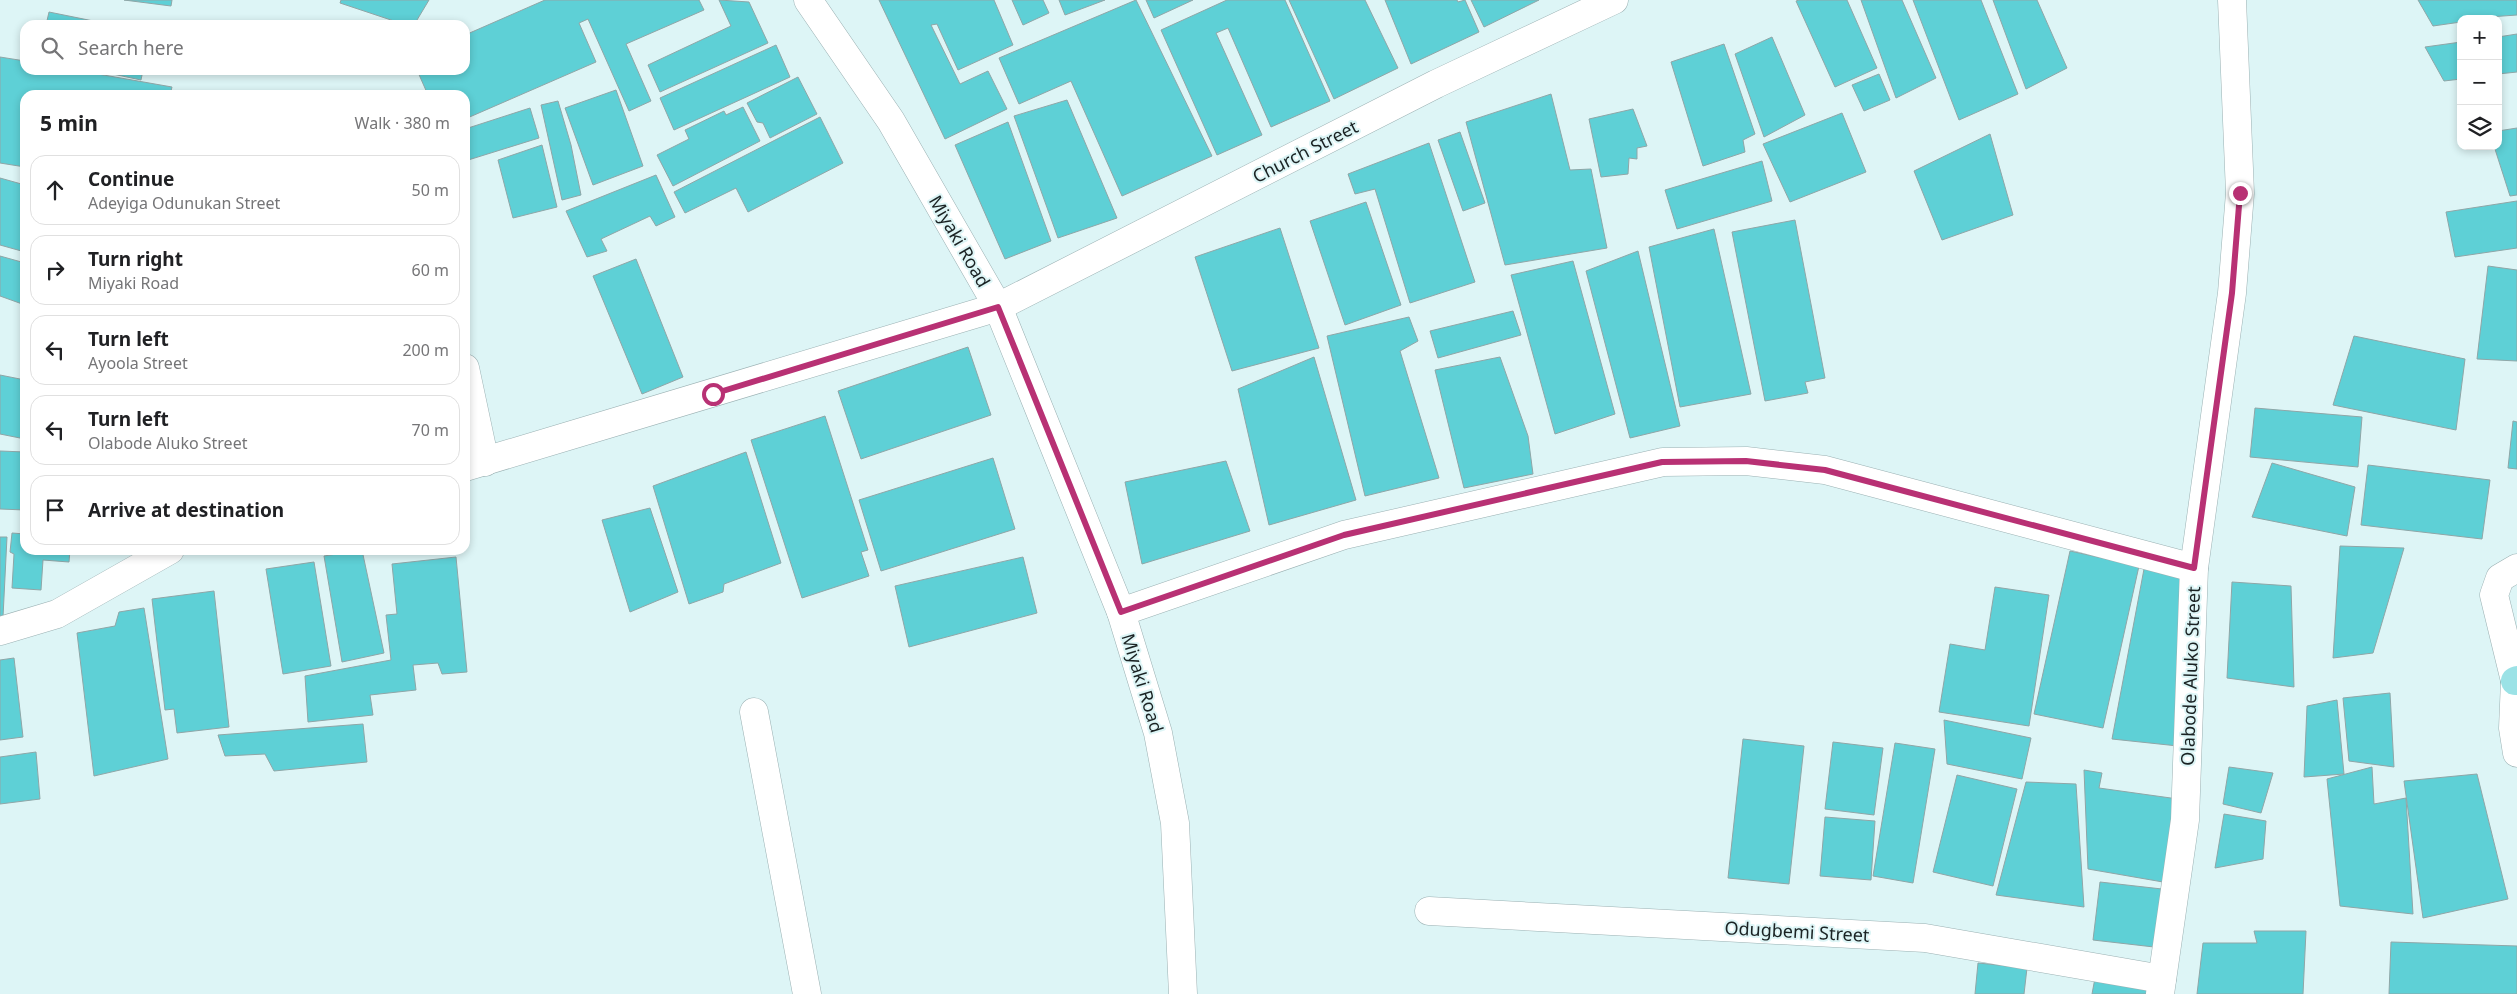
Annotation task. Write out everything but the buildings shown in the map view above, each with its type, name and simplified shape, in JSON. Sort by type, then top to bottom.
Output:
[{"type":"street","name":"Miyaki Road","points":[[808,0],[891,121],[998,307],[1121,612],[1158,733],[1175,823],[1183,994]]},
{"type":"street","name":"Church Street","points":[[475,465],[998,307],[1436,84],[1614,0]]},
{"type":"street","name":"Olabode Aluko Street","points":[[2161,986],[2185,820],[2194,568],[2232,293],[2240,193],[2232,0]]},
{"type":"street","points":[[470,416],[475,465]]},
{"type":"street","points":[[1121,612],[1344,535],[1662,462],[1746,461],[1825,470],[2194,568]]},
{"type":"street","points":[[0,631],[57,614],[161,555]]},
{"type":"street","points":[[2517,568],[2500,578],[2494,595],[2516,680],[2513,728],[2517,753]]},
{"type":"street","points":[[754,712],[807,994]]},
{"type":"street","name":"Odugbemi Street","points":[[1429,911],[1925,938],[2161,986]]},
{"type":"route","points":[[713,394],[998,307],[1073,498],[1121,612],[1344,535],[1662,462],[1746,461],[1825,470],[2194,568],[2232,293],[2240,193]]}]
